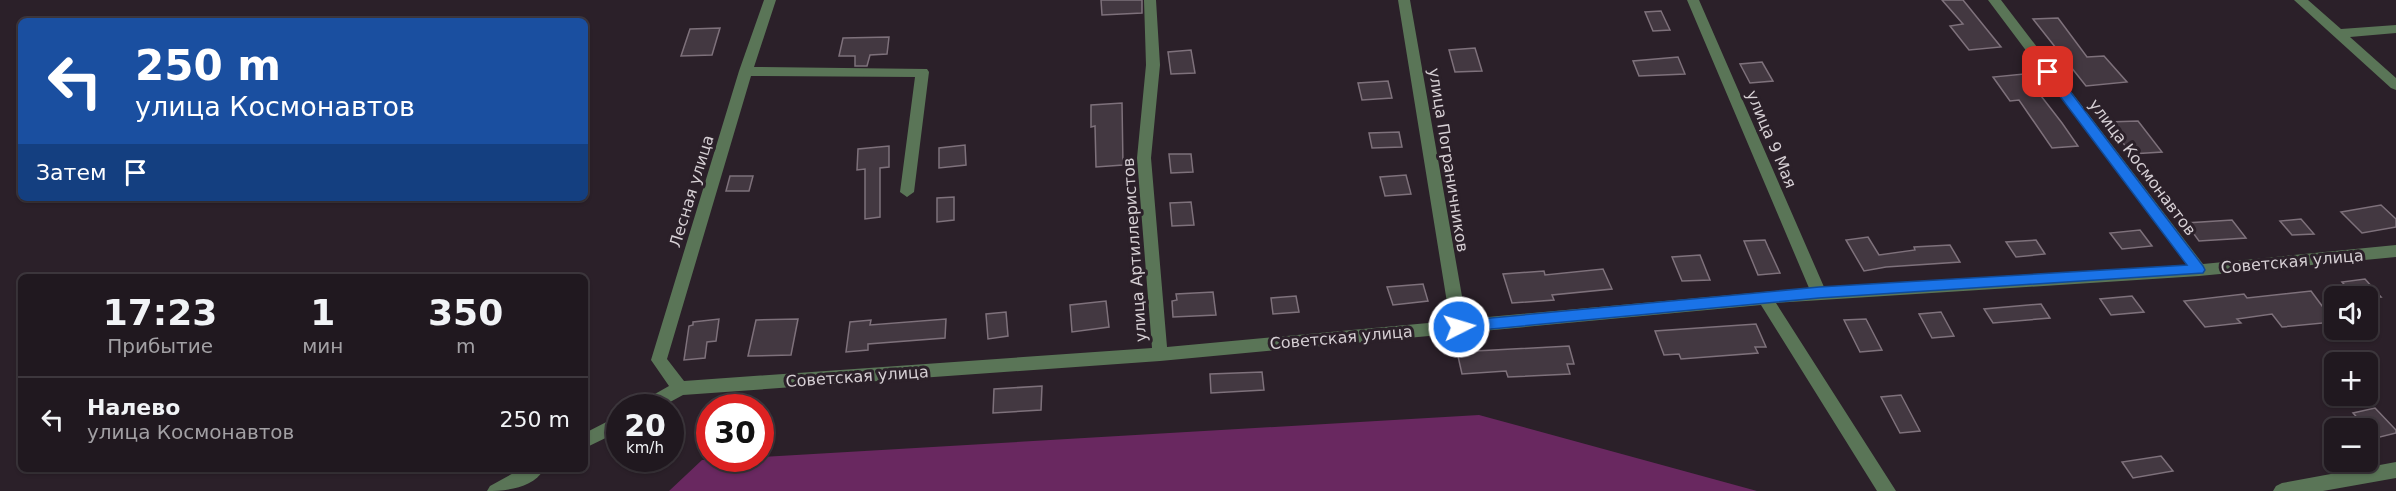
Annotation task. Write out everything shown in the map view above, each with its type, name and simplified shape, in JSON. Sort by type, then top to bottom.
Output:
[{"type":"street","name":"Лесная улица","points":[[680,388],[659,360],[746,71],[770,0]]},
{"type":"street","name":"улица Артиллеристов","points":[[1150,0],[1153,65],[1144,158],[1160,354]]},
{"type":"street","name":"улица Пограничников","points":[[1404,0],[1459,327]]},
{"type":"street","name":"улица 9 Мая","points":[[1693,0],[1819,292]]},
{"type":"street","name":"улица Космонавтов","points":[[1994,0],[2199,270]]},
{"type":"street","points":[[2300,0],[2396,85]]},
{"type":"street","points":[[2338,34],[2396,29]]},
{"type":"street","points":[[746,71],[922,72],[907,192]]},
{"type":"street","name":"Советская улица","points":[[680,388],[1160,354],[1819,292],[2199,270],[2396,251]]},
{"type":"street","points":[[1765,298],[1887,491]]},
{"type":"street","points":[[670,394],[680,388]]},
{"type":"street","points":[[588,439],[606,430]]},
{"type":"street","points":[[2282,491],[2396,470]]},
{"type":"street","points":[[496,491],[530,472]]},
{"type":"shaded area","points":[[1479,415],[1757,491],[669,491],[696,466],[696,472],[774,472],[774,456]]},
{"type":"building","points":[[1101,0],[1142,0],[1142,13],[1102,15]]},
{"type":"building","points":[[1942,0],[1963,0],[2001,47],[1969,50],[1950,26],[1963,24]]},
{"type":"building","points":[[1661,11],[1670,30],[1653,31],[1645,12]]},
{"type":"building","points":[[2058,18],[2087,57],[2104,56],[2127,82],[2086,86],[2033,19]]},
{"type":"building","points":[[720,28],[712,55],[681,56],[690,29]]},
{"type":"building","points":[[889,37],[887,54],[870,55],[867,66],[855,66],[855,56],[839,56],[843,38]]},
{"type":"building","points":[[1475,48],[1482,71],[1455,72],[1449,50]]},
{"type":"building","points":[[1191,50],[1195,73],[1171,74],[1168,52]]},
{"type":"building","points":[[1678,57],[1685,74],[1639,76],[1633,61]]},
{"type":"building","points":[[1762,62],[1773,81],[1750,83],[1740,64]]},
{"type":"building","points":[[2024,74],[2078,146],[2052,148],[2019,100],[2010,101],[1993,77]]},
{"type":"building","points":[[1388,81],[1392,98],[1362,100],[1358,83]]},
{"type":"building","points":[[1122,103],[1123,165],[1096,167],[1095,126],[1091,127],[1091,105]]},
{"type":"building","points":[[2138,121],[2162,152],[2131,154],[2108,122]]},
{"type":"building","points":[[1399,132],[1402,147],[1372,148],[1369,133]]},
{"type":"building","points":[[965,145],[966,165],[939,168],[939,148]]},
{"type":"building","points":[[889,146],[889,167],[880,168],[880,217],[865,219],[865,169],[857,170],[858,149]]},
{"type":"building","points":[[1169,154],[1191,154],[1193,172],[1171,173]]},
{"type":"building","points":[[1406,175],[1411,194],[1385,196],[1380,177]]},
{"type":"building","points":[[730,176],[753,176],[749,191],[726,191]]},
{"type":"building","points":[[954,197],[954,220],[937,222],[937,198]]},
{"type":"building","points":[[1191,202],[1194,225],[1172,226],[1170,203]]},
{"type":"building","points":[[2381,205],[2396,219],[2396,227],[2362,233],[2341,212]]},
{"type":"building","points":[[2301,219],[2314,234],[2292,235],[2280,221]]},
{"type":"building","points":[[2232,220],[2246,238],[2199,241],[2186,223]]},
{"type":"building","points":[[2140,230],[2152,246],[2122,249],[2110,233]]},
{"type":"building","points":[[1868,237],[1879,255],[1915,250],[1914,247],[1950,245],[1960,262],[1886,267],[1864,271],[1846,240]]},
{"type":"building","points":[[1765,240],[1780,273],[1758,275],[1744,241]]},
{"type":"building","points":[[2036,240],[2045,254],[2016,257],[2006,242]]},
{"type":"building","points":[[1700,255],[1710,280],[1682,281],[1672,257]]},
{"type":"building","points":[[1603,269],[1612,289],[1552,295],[1554,300],[1512,303],[1503,274],[1544,271],[1545,275]]},
{"type":"building","points":[[2365,279],[2371,286],[2346,286],[2342,282]]},
{"type":"building","points":[[1423,284],[1428,301],[1393,305],[1387,287]]},
{"type":"building","points":[[2311,291],[2324,309],[2324,323],[2282,327],[2272,314],[2237,319],[2241,323],[2205,327],[2184,301],[2244,294],[2247,298]]},
{"type":"building","points":[[1213,292],[1216,315],[1173,317],[1172,301],[1177,300],[1176,294]]},
{"type":"building","points":[[1296,296],[1299,312],[1273,314],[1271,298]]},
{"type":"building","points":[[2132,296],[2144,312],[2111,315],[2100,299]]},
{"type":"building","points":[[1106,301],[1109,327],[1072,332],[1070,305]]},
{"type":"building","points":[[2041,304],[2050,318],[1993,323],[1984,309]]},
{"type":"building","points":[[1006,312],[1008,336],[988,339],[986,314]]},
{"type":"building","points":[[1941,312],[1954,336],[1932,338],[1919,314]]},
{"type":"building","points":[[719,319],[716,341],[707,342],[705,358],[684,360],[689,326],[693,325],[693,322]]},
{"type":"building","points":[[798,319],[791,355],[748,356],[756,320]]},
{"type":"building","points":[[946,319],[945,338],[868,344],[868,350],[846,352],[850,322],[871,320],[870,325]]},
{"type":"building","points":[[1866,319],[1882,350],[1860,352],[1844,320]]},
{"type":"building","points":[[1756,324],[1766,347],[1755,347],[1758,353],[1681,359],[1679,354],[1664,355],[1655,331]]},
{"type":"building","points":[[1569,346],[1574,364],[1567,364],[1570,374],[1508,377],[1506,371],[1462,374],[1457,352]]},
{"type":"building","points":[[1262,372],[1264,390],[1211,393],[1210,374]]},
{"type":"building","points":[[1042,386],[1041,410],[993,413],[994,389]]},
{"type":"building","points":[[1901,395],[1920,431],[1900,433],[1881,397]]},
{"type":"building","points":[[2375,408],[2396,430],[2396,433],[2378,438],[2378,418],[2358,418],[2353,413]]},
{"type":"building","points":[[2161,456],[2173,471],[2133,478],[2122,462]]},
{"type":"route","points":[[1459,327],[1819,292],[2199,270],[2048,72]]}]
